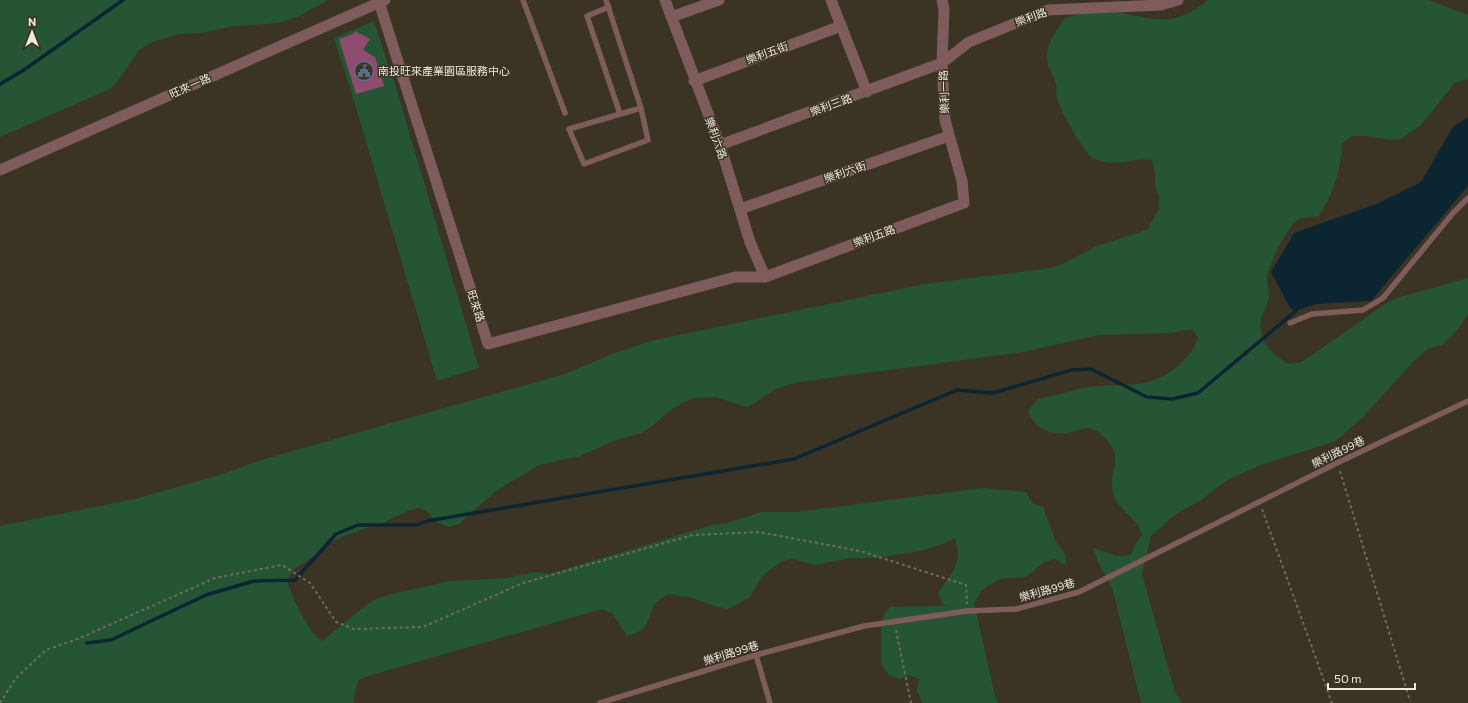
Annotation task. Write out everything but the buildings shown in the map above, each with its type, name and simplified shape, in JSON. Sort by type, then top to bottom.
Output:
[{"type":"street","name":"樂利六路","points":[[665,0],[694,81],[720,145],[750,242],[765,277]]},
{"type":"street","points":[[671,17],[719,0]]},
{"type":"street","points":[[831,0],[867,92]]},
{"type":"street","name":"樂利一路","points":[[942,0],[944,9],[942,63],[945,120],[962,181]]},
{"type":"street","name":"樂利路","points":[[942,63],[969,42],[1048,10],[1161,5],[1178,0]]},
{"type":"street","name":"旺來一路","points":[[0,170],[382,1]]},
{"type":"street","name":"旺來路","points":[[382,1],[488,344],[735,277],[765,277]]},
{"type":"street","name":"樂利五街","points":[[694,81],[841,26]]},
{"type":"street","name":"樂利三路","points":[[720,145],[867,92],[942,63]]},
{"type":"street","name":"樂利六街","points":[[740,209],[949,136]]},
{"type":"street","name":"樂利五路","points":[[765,277],[964,203],[962,181]]},
{"type":"lane","points":[[523,0],[565,113]]},
{"type":"lane","points":[[606,0],[640,108],[648,140],[584,164],[569,129],[640,108]]},
{"type":"lane","points":[[609,7],[587,16],[620,114]]},
{"type":"lane","points":[[1290,323],[1312,314],[1363,310],[1383,298],[1453,213],[1468,198]]},
{"type":"lane","name":"樂利路99巷","points":[[600,703],[756,655],[864,626],[967,611],[1016,609],[1079,592],[1338,463],[1468,401]]},
{"type":"lane","points":[[756,655],[770,703]]},
{"type":"path","points":[[1338,463],[1410,701]]},
{"type":"path","points":[[1260,502],[1332,703]]},
{"type":"path","points":[[0,703],[16,678],[46,650],[80,638],[215,578],[282,566],[310,583],[336,622],[354,629],[423,627],[523,584],[693,535],[759,532],[860,551],[966,585],[967,611]]},
{"type":"path","points":[[894,621],[911,703]]},
{"type":"green space","points":[[0,0],[328,0],[299,16],[279,23],[234,26],[201,33],[180,34],[152,42],[139,50],[118,81],[110,89],[0,137]]},
{"type":"green space","points":[[1208,0],[1428,0],[1468,15],[1468,79],[1455,83],[1421,125],[1401,139],[1389,140],[1365,136],[1351,136],[1342,144],[1340,163],[1335,182],[1319,216],[1302,218],[1295,222],[1285,235],[1276,252],[1268,273],[1267,278],[1269,297],[1260,327],[1261,334],[1267,346],[1288,364],[1301,362],[1385,304],[1397,298],[1468,278],[1468,314],[1458,329],[1442,345],[1429,348],[1413,362],[1363,417],[1336,441],[1261,465],[1227,480],[1200,501],[1177,513],[1151,536],[1142,574],[1175,692],[1182,703],[1141,703],[1113,591],[1093,548],[1117,556],[1131,555],[1135,544],[1142,535],[1138,525],[1120,506],[1113,493],[1112,485],[1115,463],[1114,450],[1110,443],[1100,433],[1090,428],[1060,433],[1043,430],[1034,422],[1028,411],[1038,399],[1088,387],[1137,384],[1159,378],[1170,372],[1189,355],[1198,339],[1192,329],[1170,333],[1099,335],[1023,352],[799,382],[773,390],[747,407],[716,397],[694,398],[672,409],[651,427],[641,433],[616,440],[580,456],[539,465],[496,491],[459,524],[449,527],[436,522],[428,512],[419,508],[408,511],[385,522],[343,536],[322,548],[314,556],[293,570],[287,581],[306,622],[316,636],[322,641],[365,606],[376,599],[392,594],[450,581],[507,578],[535,572],[549,574],[712,525],[724,524],[761,512],[797,512],[982,488],[1026,492],[1032,503],[1043,507],[1056,542],[1065,554],[1066,566],[1056,559],[1044,562],[1026,577],[1000,579],[981,591],[974,603],[995,696],[998,703],[923,703],[917,691],[919,679],[909,675],[900,679],[889,675],[881,664],[881,626],[884,615],[890,607],[951,606],[943,605],[938,593],[952,574],[957,562],[958,555],[955,538],[943,544],[920,551],[877,558],[850,558],[816,565],[792,559],[781,562],[762,576],[750,597],[728,609],[714,606],[690,597],[668,594],[656,603],[644,628],[635,634],[627,636],[613,614],[602,609],[368,676],[358,680],[353,703],[0,703],[0,526],[135,499],[223,474],[261,460],[565,374],[612,354],[650,341],[925,284],[1051,268],[1063,264],[1097,246],[1147,230],[1159,209],[1159,196],[1155,186],[1155,172],[1152,160],[1108,163],[1093,158],[1089,154],[1067,121],[1059,104],[1055,80],[1047,62],[1048,48],[1054,34],[1065,18],[1081,13],[1091,11],[1108,11],[1151,19],[1164,19],[1178,17],[1192,11]]},
{"type":"green space","points":[[374,21],[396,88],[479,368],[437,381],[334,38]]},
{"type":"water","points":[[1468,117],[1468,186],[1371,301],[1316,304],[1296,311],[1290,308],[1271,272],[1294,233],[1379,203],[1421,182],[1453,127]]},
{"type":"waterway","points":[[0,84],[24,70],[123,0]]},
{"type":"waterway","points":[[87,643],[111,640],[206,595],[254,581],[295,580],[336,534],[358,525],[417,525],[427,521],[794,459],[957,390],[993,393],[1071,370],[1091,369],[1147,397],[1172,399],[1198,393],[1296,311]]},
{"type":"place","name":"南投旺來產業園區服務中心","points":[[364,71]]}]
